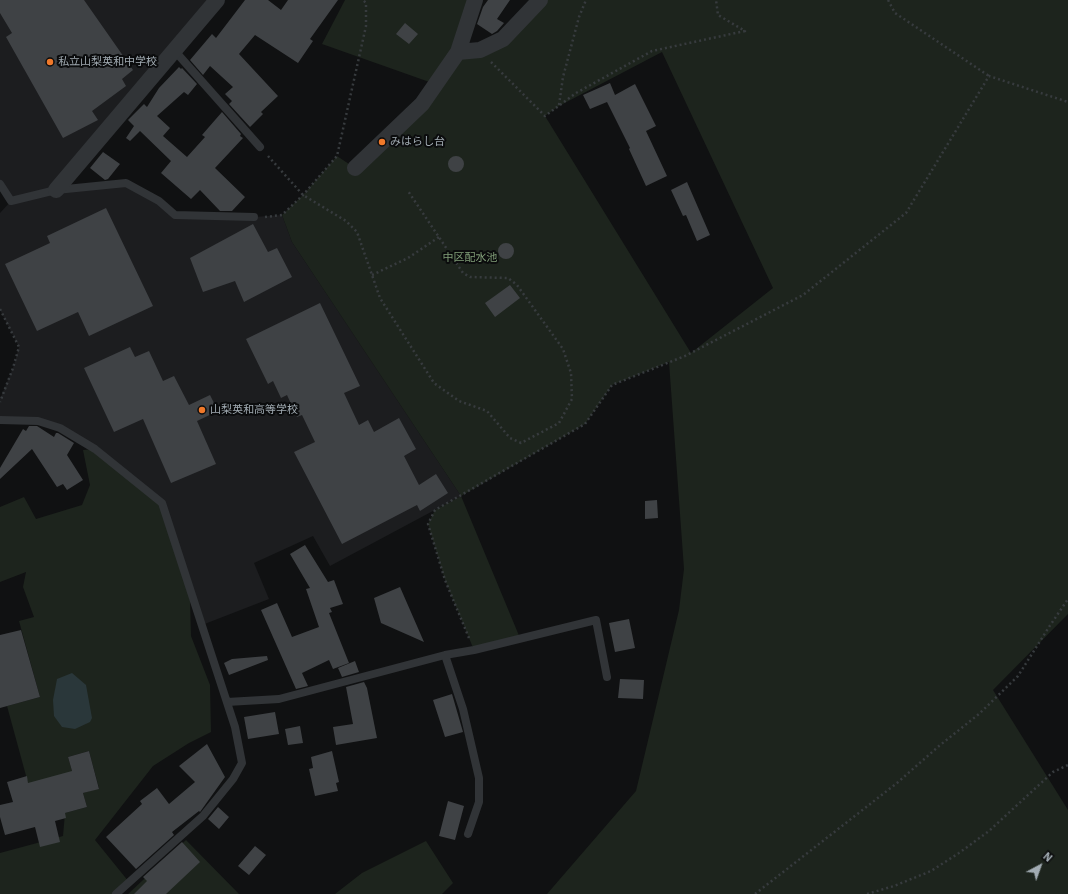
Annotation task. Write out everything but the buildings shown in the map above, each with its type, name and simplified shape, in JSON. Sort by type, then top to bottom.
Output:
[{"type":"street","points":[[56,190],[217,0]]},
{"type":"street","points":[[355,168],[422,104],[458,52],[475,0]]},
{"type":"street","points":[[458,52],[480,50],[502,39],[540,0]]},
{"type":"lane","points":[[174,50],[260,147]]},
{"type":"lane","points":[[0,184],[11,201],[56,190],[126,183],[159,201],[175,215],[254,217]]},
{"type":"lane","points":[[0,420],[38,421],[60,428],[95,449],[162,503],[236,727],[242,763],[234,780],[203,816],[116,894]]},
{"type":"lane","points":[[227,702],[279,699],[445,655],[474,650],[596,620],[607,677]]},
{"type":"lane","points":[[445,655],[463,709],[479,778],[479,802],[468,834]]},
{"type":"path","points":[[254,217],[282,215],[303,196],[337,156],[366,26],[366,3],[364,0]]},
{"type":"path","points":[[558,106],[563,77],[574,32],[578,17],[586,0]]},
{"type":"path","points":[[480,50],[545,116],[576,92],[652,51],[745,31],[718,15],[716,0]]},
{"type":"path","points":[[888,0],[895,13],[989,76],[1068,102]]},
{"type":"path","points":[[474,650],[445,580],[428,524],[435,510],[585,424],[612,385],[685,356],[803,295],[906,213],[989,76]]},
{"type":"path","points":[[260,147],[303,196],[346,221],[357,232],[380,298],[434,383],[459,401],[487,411],[510,438],[521,443],[559,424],[572,399],[571,373],[563,349],[518,285],[508,278],[470,277],[463,273],[408,191]]},
{"type":"path","points":[[372,275],[408,258],[439,237]]},
{"type":"path","points":[[0,309],[18,347],[13,368],[0,402]]},
{"type":"path","points":[[755,894],[897,783],[939,746],[979,714],[1018,676],[1068,599]]},
{"type":"path","points":[[867,894],[894,886],[931,871],[989,831],[1053,772],[1068,765]]},
{"type":"shaded area","name":"山梨英和高等学校","points":[[0,0],[217,0],[57,190],[126,183],[175,215],[254,217],[282,215],[292,242],[461,496],[330,566],[313,536],[254,563],[269,599],[202,625],[162,503],[95,449],[38,421],[0,420],[0,399],[13,368],[19,347],[0,310],[0,213],[11,201],[0,184]]},
{"type":"shaded area","points":[[72,673],[86,685],[92,718],[90,722],[75,729],[62,727],[54,716],[53,700],[57,679]]},
{"type":"green space","name":"中区配水池","points":[[345,0],[475,0],[459,51],[480,50],[540,0],[1068,0],[1068,614],[993,690],[1068,810],[1068,894],[547,894],[636,791],[679,610],[684,569],[669,362],[612,385],[585,424],[461,496],[292,242],[282,215],[303,195],[337,156],[355,168],[435,84],[322,44]],"holes":[[[662,52],[773,288],[691,353],[545,116],[559,106]]]},
{"type":"green space","points":[[95,449],[162,503],[190,600],[191,636],[210,685],[211,732],[189,743],[153,766],[95,840],[129,882],[115,894],[0,894],[0,853],[63,836],[65,813],[87,807],[83,793],[99,788],[89,751],[68,757],[76,785],[28,783],[7,706],[40,697],[19,621],[34,617],[23,587],[26,572],[0,582],[0,507],[24,497],[36,519],[82,505],[90,485],[83,450]]},
{"type":"green space","points":[[461,496],[520,638],[474,650],[445,580],[428,524],[435,510]]},
{"type":"green space","points":[[186,840],[239,894],[128,894]]},
{"type":"green space","points":[[426,841],[453,883],[442,894],[335,894],[362,873]]},
{"type":"place","name":"私立山梨英和中学校","points":[[50,62]]},
{"type":"place","name":"みはらし台","points":[[382,142]]},
{"type":"place","name":"山梨英和高等学校","points":[[202,410]]}]
